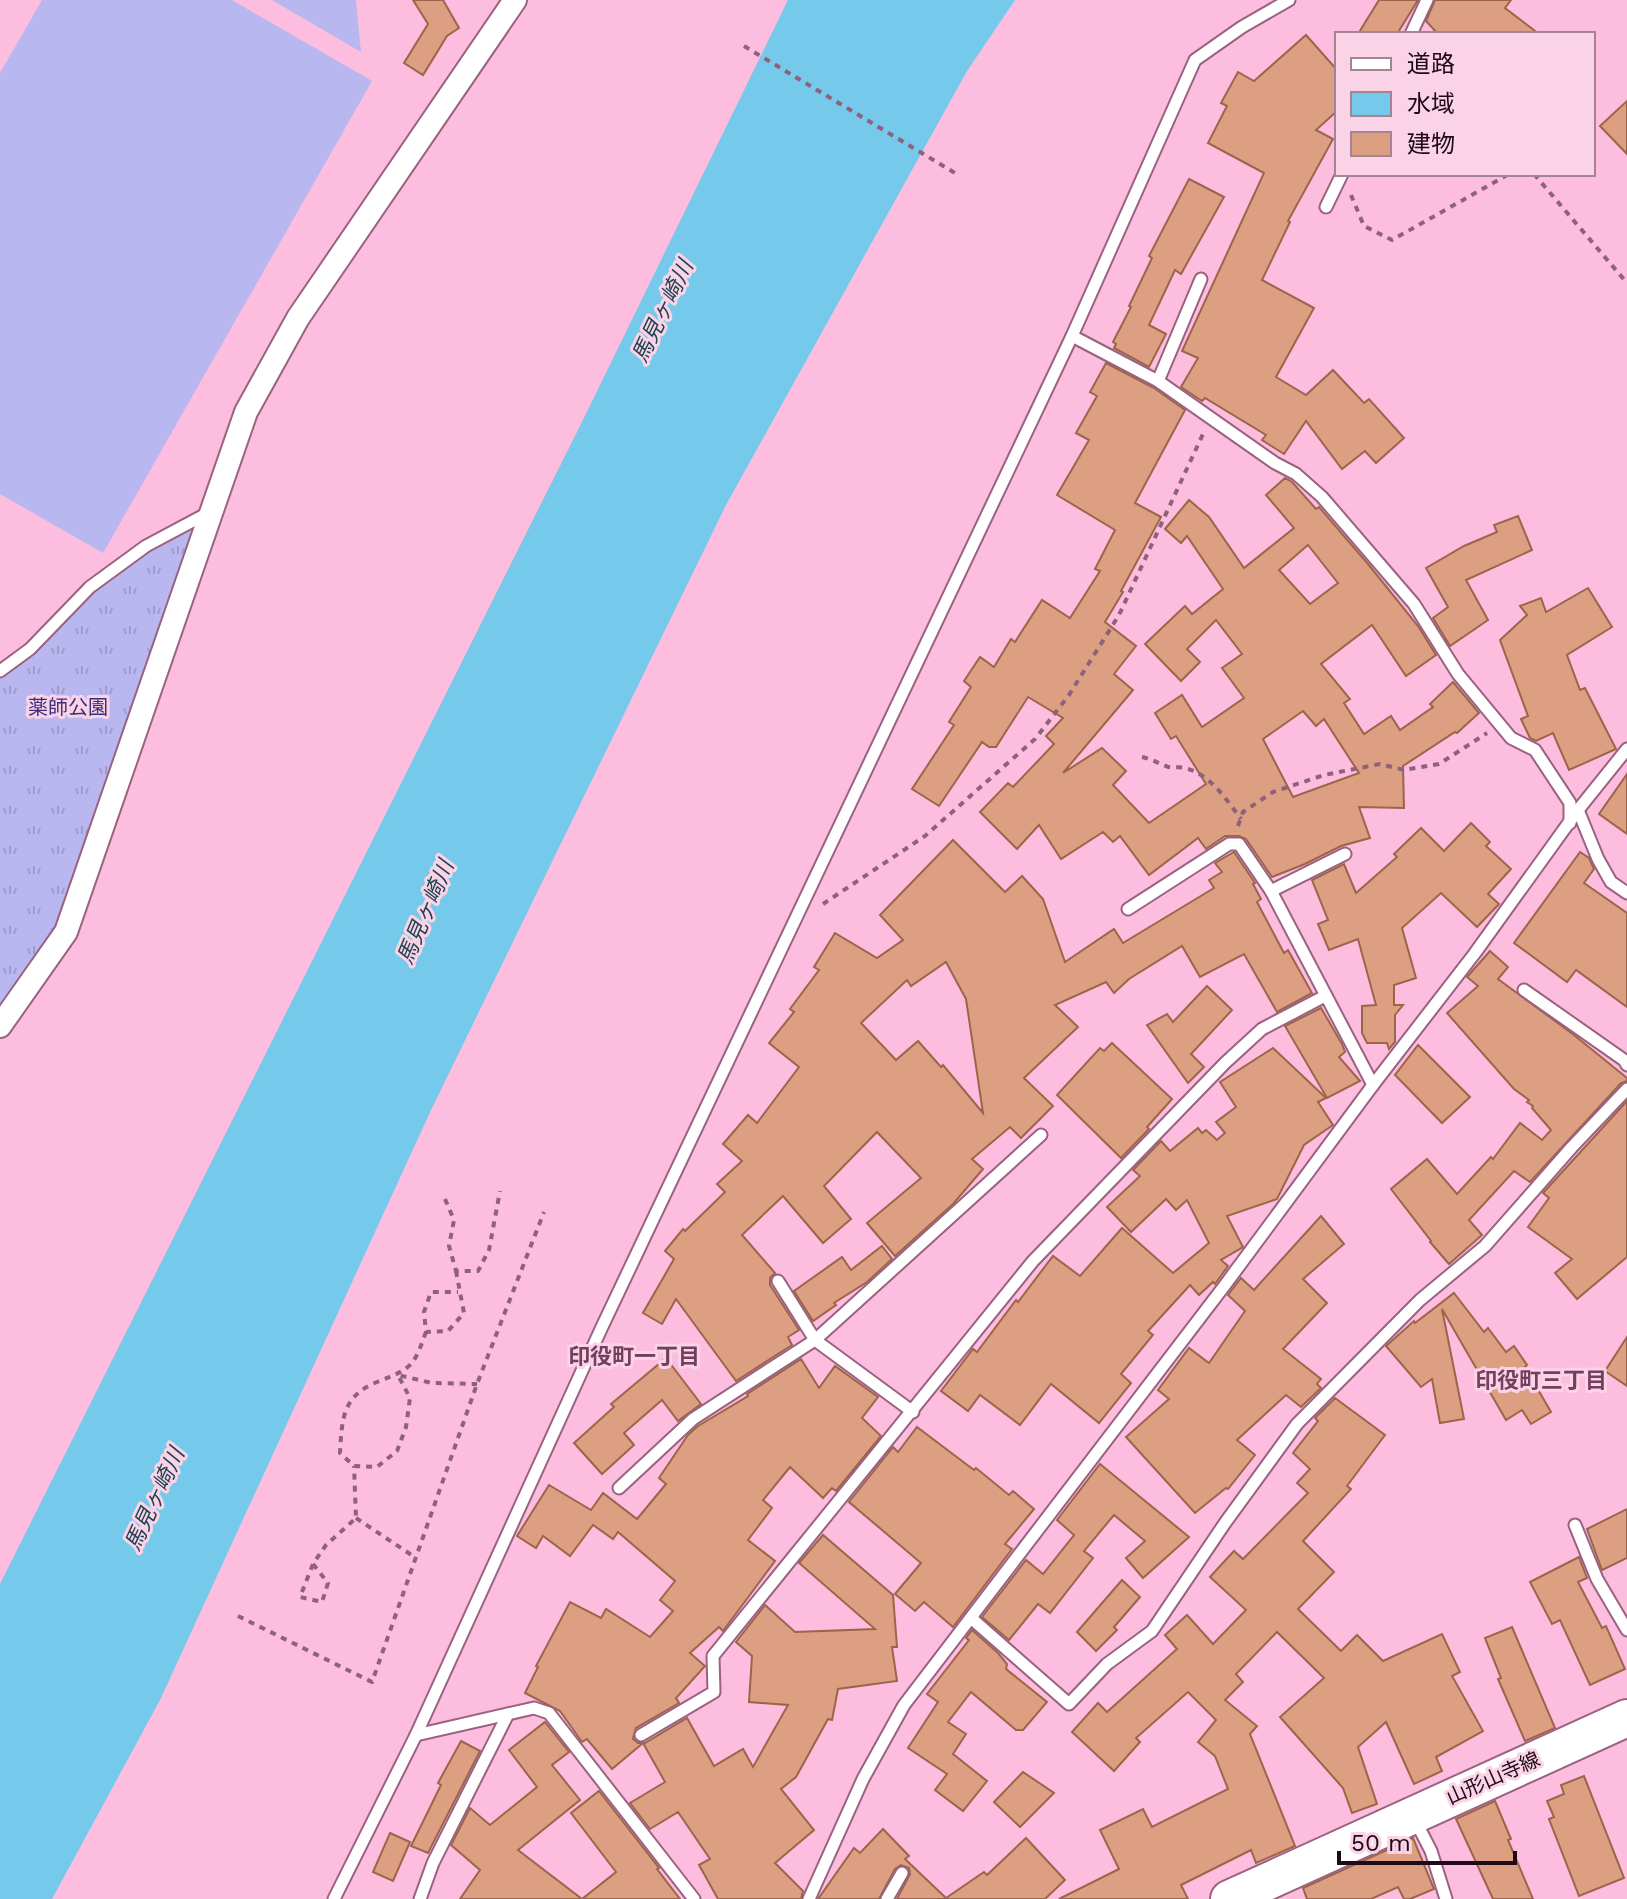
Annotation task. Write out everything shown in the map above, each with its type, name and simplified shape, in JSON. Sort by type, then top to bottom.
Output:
[{"type":"main road","name":"山形山寺線","points":[[1229,1899],[1627,1718]]},
{"type":"street","points":[[0,1026],[66,932],[246,412],[298,318],[515,0]]},
{"type":"lane","points":[[334,1899],[416,1735],[601,1329],[1072,336],[1195,60],[1242,27],[1289,0]]},
{"type":"lane","points":[[1412,32],[1427,0]]},
{"type":"lane","points":[[1326,207],[1341,176]]},
{"type":"lane","points":[[1158,381],[1201,279]]},
{"type":"lane","points":[[1072,336],[1158,381],[1275,463],[1296,474],[1322,497],[1414,604],[1458,674],[1500,725],[1511,738],[1535,750],[1570,803],[1570,823]]},
{"type":"lane","points":[[0,671],[30,649],[90,587],[146,546],[212,511]]},
{"type":"lane","points":[[809,1899],[863,1779],[904,1705],[1225,1285],[1475,953],[1578,810],[1627,749]]},
{"type":"lane","points":[[1578,810],[1611,882],[1627,893]]},
{"type":"lane","points":[[1128,909],[1229,844],[1239,844],[1271,891],[1373,1085]]},
{"type":"lane","points":[[1271,891],[1345,854]]},
{"type":"lane","points":[[1524,990],[1627,1065]]},
{"type":"lane","points":[[641,1735],[714,1692],[713,1656],[1033,1261],[1137,1150],[1262,1029],[1325,996]]},
{"type":"lane","points":[[971,1618],[1069,1704],[1107,1664],[1152,1631],[1297,1424],[1420,1300],[1485,1246],[1627,1089]]},
{"type":"lane","points":[[619,1488],[693,1419],[815,1340],[1041,1135]]},
{"type":"lane","points":[[778,1281],[815,1340],[913,1412]]},
{"type":"lane","points":[[1575,1525],[1597,1579],[1627,1630]]},
{"type":"lane","points":[[416,1735],[534,1708],[549,1713],[694,1899]]},
{"type":"lane","points":[[420,1899],[433,1863],[508,1714]]},
{"type":"lane","points":[[1411,1814],[1431,1851],[1446,1899]]},
{"type":"lane","points":[[887,1899],[902,1873]]},
{"type":"path","points":[[744,46],[955,173]]},
{"type":"path","points":[[1343,176],[1364,226],[1392,240],[1505,176]]},
{"type":"path","points":[[1536,176],[1627,283]]},
{"type":"path","points":[[792,925],[925,836],[1035,739],[1069,695],[1119,615],[1210,417]]},
{"type":"path","points":[[1233,844],[1243,812],[1273,792],[1324,775],[1380,764],[1404,770],[1439,764],[1500,725]]},
{"type":"path","points":[[1142,757],[1155,759],[1167,767],[1183,767],[1201,774],[1241,819]]},
{"type":"path","points":[[456,1271],[478,1271],[489,1250],[500,1191]]},
{"type":"path","points":[[426,1332],[448,1331],[464,1313],[449,1246],[454,1220],[445,1199]]},
{"type":"path","points":[[238,1616],[372,1682],[477,1384],[544,1212]]},
{"type":"path","points":[[398,1375],[410,1398],[406,1427],[397,1451],[377,1467],[354,1466],[340,1453],[342,1420],[350,1399],[373,1384],[398,1375],[413,1363],[426,1332],[424,1312],[431,1292],[458,1292]]},
{"type":"path","points":[[398,1375],[432,1383],[477,1384]]},
{"type":"path","points":[[354,1466],[356,1518]]},
{"type":"path","points":[[356,1518],[416,1558]]},
{"type":"path","points":[[313,1564],[328,1583],[322,1602],[300,1597],[313,1564],[326,1545],[356,1518]]},
{"type":"green space","points":[[42,0],[232,0],[372,81],[103,553],[0,494],[0,73]]},
{"type":"green space","points":[[272,0],[356,0],[361,52]]},
{"type":"green space","name":"薬師公園","points":[[212,511],[59,927],[0,1010],[0,671],[90,587]]},
{"type":"water","name":"馬見ヶ崎川","points":[[788,0],[1015,0],[967,71],[726,505],[432,1108],[160,1700],[52,1899],[0,1899],[0,1584],[580,426]]},
{"type":"building","points":[[413,0],[443,0],[459,28],[447,36],[423,75],[404,63],[428,24]]},
{"type":"building","points":[[1379,0],[1418,0],[1398,32],[1359,32]]},
{"type":"building","points":[[1435,0],[1511,0],[1505,8],[1536,32],[1436,32],[1426,21]]},
{"type":"building","points":[[1306,35],[1335,68],[1335,113],[1316,130],[1333,139],[1288,221],[1262,280],[1314,308],[1276,377],[1306,395],[1333,370],[1364,403],[1369,399],[1404,438],[1376,463],[1365,451],[1342,469],[1306,421],[1284,454],[1262,440],[1266,435],[1181,387],[1198,358],[1182,351],[1264,173],[1208,143],[1227,106],[1221,103],[1238,72],[1254,81]]},
{"type":"building","points":[[1627,101],[1627,154],[1600,126]]},
{"type":"building","points":[[1189,179],[1224,197],[1181,274],[1175,270],[1149,325],[1166,334],[1149,367],[1114,348],[1116,344],[1113,342],[1152,258],[1149,256]]},
{"type":"building","points":[[1106,363],[1154,388],[1185,410],[1135,503],[1161,517],[1105,622],[1136,646],[1114,674],[1133,690],[1063,773],[1102,748],[1126,771],[1113,785],[1149,823],[1206,784],[1176,736],[1171,739],[1155,713],[1182,695],[1202,727],[1244,698],[1222,668],[1242,654],[1216,620],[1187,649],[1200,662],[1181,681],[1145,644],[1185,606],[1192,614],[1223,589],[1187,536],[1181,543],[1165,529],[1189,500],[1209,517],[1244,568],[1294,528],[1266,495],[1285,478],[1316,509],[1319,507],[1368,564],[1418,626],[1436,655],[1406,676],[1372,625],[1321,664],[1350,699],[1344,703],[1364,734],[1391,716],[1400,730],[1433,707],[1430,704],[1453,682],[1479,713],[1457,733],[1403,766],[1404,808],[1359,807],[1370,838],[1341,846],[1272,877],[1246,839],[1239,836],[1225,836],[1206,849],[1198,838],[1149,875],[1120,836],[1113,842],[1103,832],[1061,859],[1039,825],[1017,849],[980,812],[1008,783],[1013,787],[1054,744],[1046,736],[1063,718],[1028,697],[996,747],[982,742],[939,806],[912,789],[954,725],[949,722],[971,687],[964,681],[980,657],[994,667],[1011,639],[1015,642],[1042,600],[1070,618],[1100,571],[1095,569],[1115,530],[1057,495],[1089,440],[1076,433],[1097,396],[1090,392]],"holes":[[[1308,545],[1338,583],[1310,604],[1279,570]],[[1303,711],[1316,726],[1324,719],[1359,773],[1293,797],[1263,739]]]},
{"type":"building","points":[[1518,516],[1532,550],[1466,580],[1488,620],[1450,646],[1433,618],[1448,607],[1426,568],[1464,546],[1497,532],[1494,525]]},
{"type":"building","points":[[1588,588],[1612,627],[1567,655],[1580,690],[1585,688],[1616,749],[1569,770],[1553,733],[1536,741],[1530,738],[1521,719],[1528,716],[1500,640],[1527,615],[1520,606],[1541,598],[1546,612]]},
{"type":"building","points":[[1627,774],[1627,834],[1599,814]]},
{"type":"building","points":[[1471,823],[1490,842],[1486,846],[1511,869],[1488,894],[1499,904],[1477,927],[1441,893],[1402,928],[1416,978],[1394,985],[1394,1005],[1403,1005],[1395,1015],[1395,1042],[1389,1049],[1387,1043],[1367,1043],[1362,1033],[1362,1006],[1376,1005],[1358,939],[1329,950],[1318,924],[1328,920],[1312,880],[1344,864],[1356,893],[1397,857],[1394,854],[1421,828],[1444,851]]},
{"type":"building","points":[[953,840],[1005,892],[1022,876],[1043,899],[1065,962],[1114,929],[1123,943],[1214,888],[1209,880],[1222,872],[1215,863],[1234,852],[1255,883],[1261,899],[1257,902],[1284,953],[1288,950],[1312,993],[1277,1012],[1244,954],[1200,977],[1182,946],[1129,979],[1114,993],[1106,982],[1055,1005],[1078,1027],[1024,1078],[1053,1106],[1021,1138],[1010,1127],[972,1159],[983,1169],[953,1204],[895,1256],[867,1223],[921,1178],[877,1132],[824,1186],[851,1219],[823,1243],[783,1196],[742,1235],[775,1273],[770,1278],[770,1285],[799,1330],[788,1337],[792,1345],[736,1381],[676,1299],[662,1324],[643,1313],[674,1259],[665,1251],[683,1229],[685,1231],[725,1192],[717,1184],[742,1161],[723,1144],[748,1115],[757,1123],[799,1067],[769,1043],[794,1012],[790,1009],[819,970],[814,967],[835,933],[877,958],[903,940],[880,915]],"holes":[[[946,962],[966,999],[983,1113],[943,1065],[941,1067],[918,1041],[896,1060],[861,1023],[907,980],[911,986]]]},
{"type":"building","points":[[1580,852],[1589,858],[1594,869],[1584,883],[1627,913],[1627,1007],[1576,970],[1567,982],[1514,943]]},
{"type":"building","points":[[1490,951],[1508,967],[1498,979],[1574,1035],[1627,1081],[1621,1083],[1530,1182],[1514,1171],[1469,1220],[1482,1235],[1449,1264],[1391,1189],[1427,1159],[1457,1194],[1491,1157],[1493,1159],[1520,1123],[1542,1140],[1551,1130],[1527,1102],[1529,1100],[1514,1089],[1447,1013],[1478,986],[1467,977]]},
{"type":"building","points":[[1207,986],[1232,1010],[1191,1054],[1204,1067],[1188,1083],[1147,1025],[1167,1014],[1173,1022]]},
{"type":"building","points":[[1321,1008],[1345,1052],[1339,1057],[1360,1081],[1327,1098],[1285,1026]]},
{"type":"building","points":[[1112,1043],[1172,1099],[1121,1158],[1057,1095],[1100,1048],[1104,1051]]},
{"type":"building","points":[[1418,1045],[1470,1097],[1442,1123],[1395,1075]]},
{"type":"building","points":[[1273,1048],[1326,1098],[1318,1102],[1333,1125],[1304,1145],[1277,1199],[1227,1216],[1243,1247],[1221,1260],[1228,1266],[1215,1284],[1213,1282],[1199,1295],[1190,1285],[1148,1331],[1153,1335],[1121,1374],[1131,1383],[1099,1423],[1051,1384],[1020,1425],[980,1395],[968,1411],[941,1391],[973,1349],[977,1352],[1053,1256],[1080,1276],[1122,1228],[1173,1273],[1209,1243],[1187,1200],[1176,1210],[1166,1199],[1131,1232],[1107,1207],[1140,1176],[1133,1170],[1161,1141],[1170,1151],[1198,1128],[1202,1133],[1206,1130],[1217,1140],[1225,1133],[1216,1122],[1236,1107],[1220,1082]]},
{"type":"building","points":[[1627,1101],[1627,1257],[1577,1299],[1555,1273],[1572,1259],[1528,1227],[1549,1198],[1543,1193]]},
{"type":"building","points":[[1321,1216],[1344,1244],[1303,1279],[1327,1303],[1283,1349],[1321,1379],[1317,1384],[1321,1388],[1301,1407],[1286,1395],[1237,1440],[1255,1455],[1228,1489],[1195,1513],[1126,1437],[1169,1399],[1158,1390],[1189,1348],[1209,1363],[1245,1311],[1228,1295],[1241,1278],[1254,1290]]},
{"type":"building","points":[[882,1246],[892,1259],[867,1282],[813,1321],[794,1291],[842,1257],[851,1270]]},
{"type":"building","points":[[1454,1293],[1484,1332],[1488,1328],[1506,1352],[1514,1346],[1551,1412],[1531,1424],[1522,1410],[1506,1420],[1442,1309],[1464,1419],[1440,1423],[1432,1379],[1421,1387],[1386,1346],[1414,1321]]},
{"type":"building","points":[[1627,1337],[1627,1386],[1605,1371]]},
{"type":"building","points":[[666,1358],[701,1404],[678,1421],[662,1400],[624,1433],[634,1445],[602,1474],[574,1443],[614,1407],[611,1404]]},
{"type":"building","points":[[801,1359],[819,1388],[835,1366],[878,1397],[862,1418],[881,1436],[836,1491],[832,1488],[823,1498],[790,1467],[763,1500],[772,1508],[748,1540],[775,1561],[723,1631],[719,1627],[690,1653],[705,1666],[676,1698],[679,1703],[636,1728],[633,1739],[643,1743],[612,1769],[587,1739],[582,1742],[560,1711],[525,1693],[570,1602],[601,1618],[606,1609],[650,1637],[673,1611],[660,1600],[675,1581],[618,1532],[613,1539],[593,1525],[570,1556],[543,1536],[536,1548],[517,1536],[549,1485],[591,1510],[603,1493],[637,1519],[666,1484],[659,1478],[688,1435],[698,1426]]},
{"type":"building","points":[[1335,1398],[1385,1435],[1347,1486],[1351,1489],[1303,1541],[1334,1572],[1298,1609],[1341,1651],[1357,1635],[1383,1661],[1442,1634],[1460,1672],[1452,1676],[1483,1731],[1436,1757],[1442,1771],[1414,1784],[1386,1722],[1358,1747],[1377,1804],[1352,1813],[1343,1788],[1280,1717],[1324,1678],[1277,1632],[1236,1674],[1243,1682],[1225,1700],[1257,1726],[1250,1734],[1295,1846],[1256,1863],[1251,1850],[1181,1885],[1188,1899],[1059,1899],[1119,1869],[1100,1830],[1143,1809],[1152,1827],[1228,1789],[1215,1756],[1198,1742],[1216,1720],[1188,1692],[1136,1738],[1140,1742],[1114,1771],[1072,1732],[1098,1703],[1107,1712],[1177,1649],[1165,1635],[1187,1615],[1213,1644],[1246,1610],[1210,1577],[1234,1551],[1243,1559],[1308,1493],[1297,1483],[1310,1469],[1293,1453],[1318,1421],[1315,1418]]},
{"type":"building","points":[[917,1427],[1009,1495],[1013,1491],[1034,1509],[1005,1544],[1012,1549],[953,1627],[924,1602],[915,1611],[895,1594],[921,1563],[849,1502],[893,1447],[898,1452]]},
{"type":"building","points":[[1100,1464],[1189,1537],[1143,1578],[1126,1558],[1145,1541],[1114,1515],[1084,1551],[1093,1558],[1050,1613],[1038,1604],[1009,1640],[982,1617],[1026,1560],[1043,1574],[1074,1535],[1057,1520]]},
{"type":"building","points":[[1627,1509],[1627,1558],[1602,1570],[1587,1529]]},
{"type":"building","points":[[823,1535],[893,1595],[897,1647],[892,1647],[897,1681],[838,1689],[832,1720],[828,1719],[796,1777],[781,1789],[814,1830],[775,1863],[803,1891],[801,1899],[718,1899],[699,1865],[710,1859],[678,1812],[650,1829],[630,1803],[665,1782],[643,1743],[687,1718],[714,1766],[743,1749],[753,1767],[788,1705],[749,1702],[752,1656],[736,1642],[765,1605],[795,1632],[875,1629],[799,1563]]},
{"type":"building","points":[[1579,1557],[1587,1578],[1578,1582],[1602,1628],[1606,1626],[1625,1669],[1590,1685],[1560,1620],[1552,1624],[1530,1582]]},
{"type":"building","points":[[1122,1580],[1140,1597],[1114,1627],[1117,1630],[1096,1651],[1077,1632]]},
{"type":"building","points":[[1512,1627],[1555,1728],[1525,1741],[1498,1679],[1501,1678],[1485,1638]]},
{"type":"building","points":[[972,1630],[998,1653],[1007,1664],[1006,1669],[1047,1702],[1023,1730],[1016,1730],[971,1692],[948,1722],[966,1734],[953,1754],[987,1781],[963,1811],[935,1790],[947,1774],[908,1748],[938,1702],[927,1694],[969,1640],[966,1638]]},
{"type":"building","points":[[545,1722],[569,1752],[552,1765],[580,1800],[518,1850],[582,1899],[460,1899],[480,1870],[451,1845],[470,1808],[490,1825],[537,1787],[509,1750]]},
{"type":"building","points":[[461,1741],[480,1751],[428,1853],[411,1846],[441,1785],[438,1783]]},
{"type":"building","points":[[1023,1772],[1054,1793],[1020,1827],[994,1802]]},
{"type":"building","points":[[1584,1776],[1624,1878],[1579,1896],[1549,1819],[1554,1817],[1547,1801],[1564,1794],[1561,1785]]},
{"type":"building","points":[[599,1791],[680,1899],[582,1899],[616,1872],[571,1813]]},
{"type":"building","points":[[1495,1801],[1533,1899],[1493,1899],[1456,1819]]},
{"type":"building","points":[[883,1829],[909,1856],[905,1859],[946,1898],[984,1872],[987,1875],[1026,1838],[1065,1880],[1045,1899],[897,1899],[910,1874],[909,1868],[901,1865],[895,1869],[879,1899],[818,1899],[854,1848],[860,1853]]},
{"type":"building","points":[[390,1833],[410,1842],[393,1881],[373,1872]]},
{"type":"building","points":[[1413,1838],[1434,1889],[1410,1899],[1404,1899],[1398,1887],[1371,1899],[1307,1899],[1303,1888]]},
{"type":"district","name":"印役町一丁目","points":[[634,1356]]},
{"type":"district","name":"印役町三丁目","points":[[1541,1380]]}]
